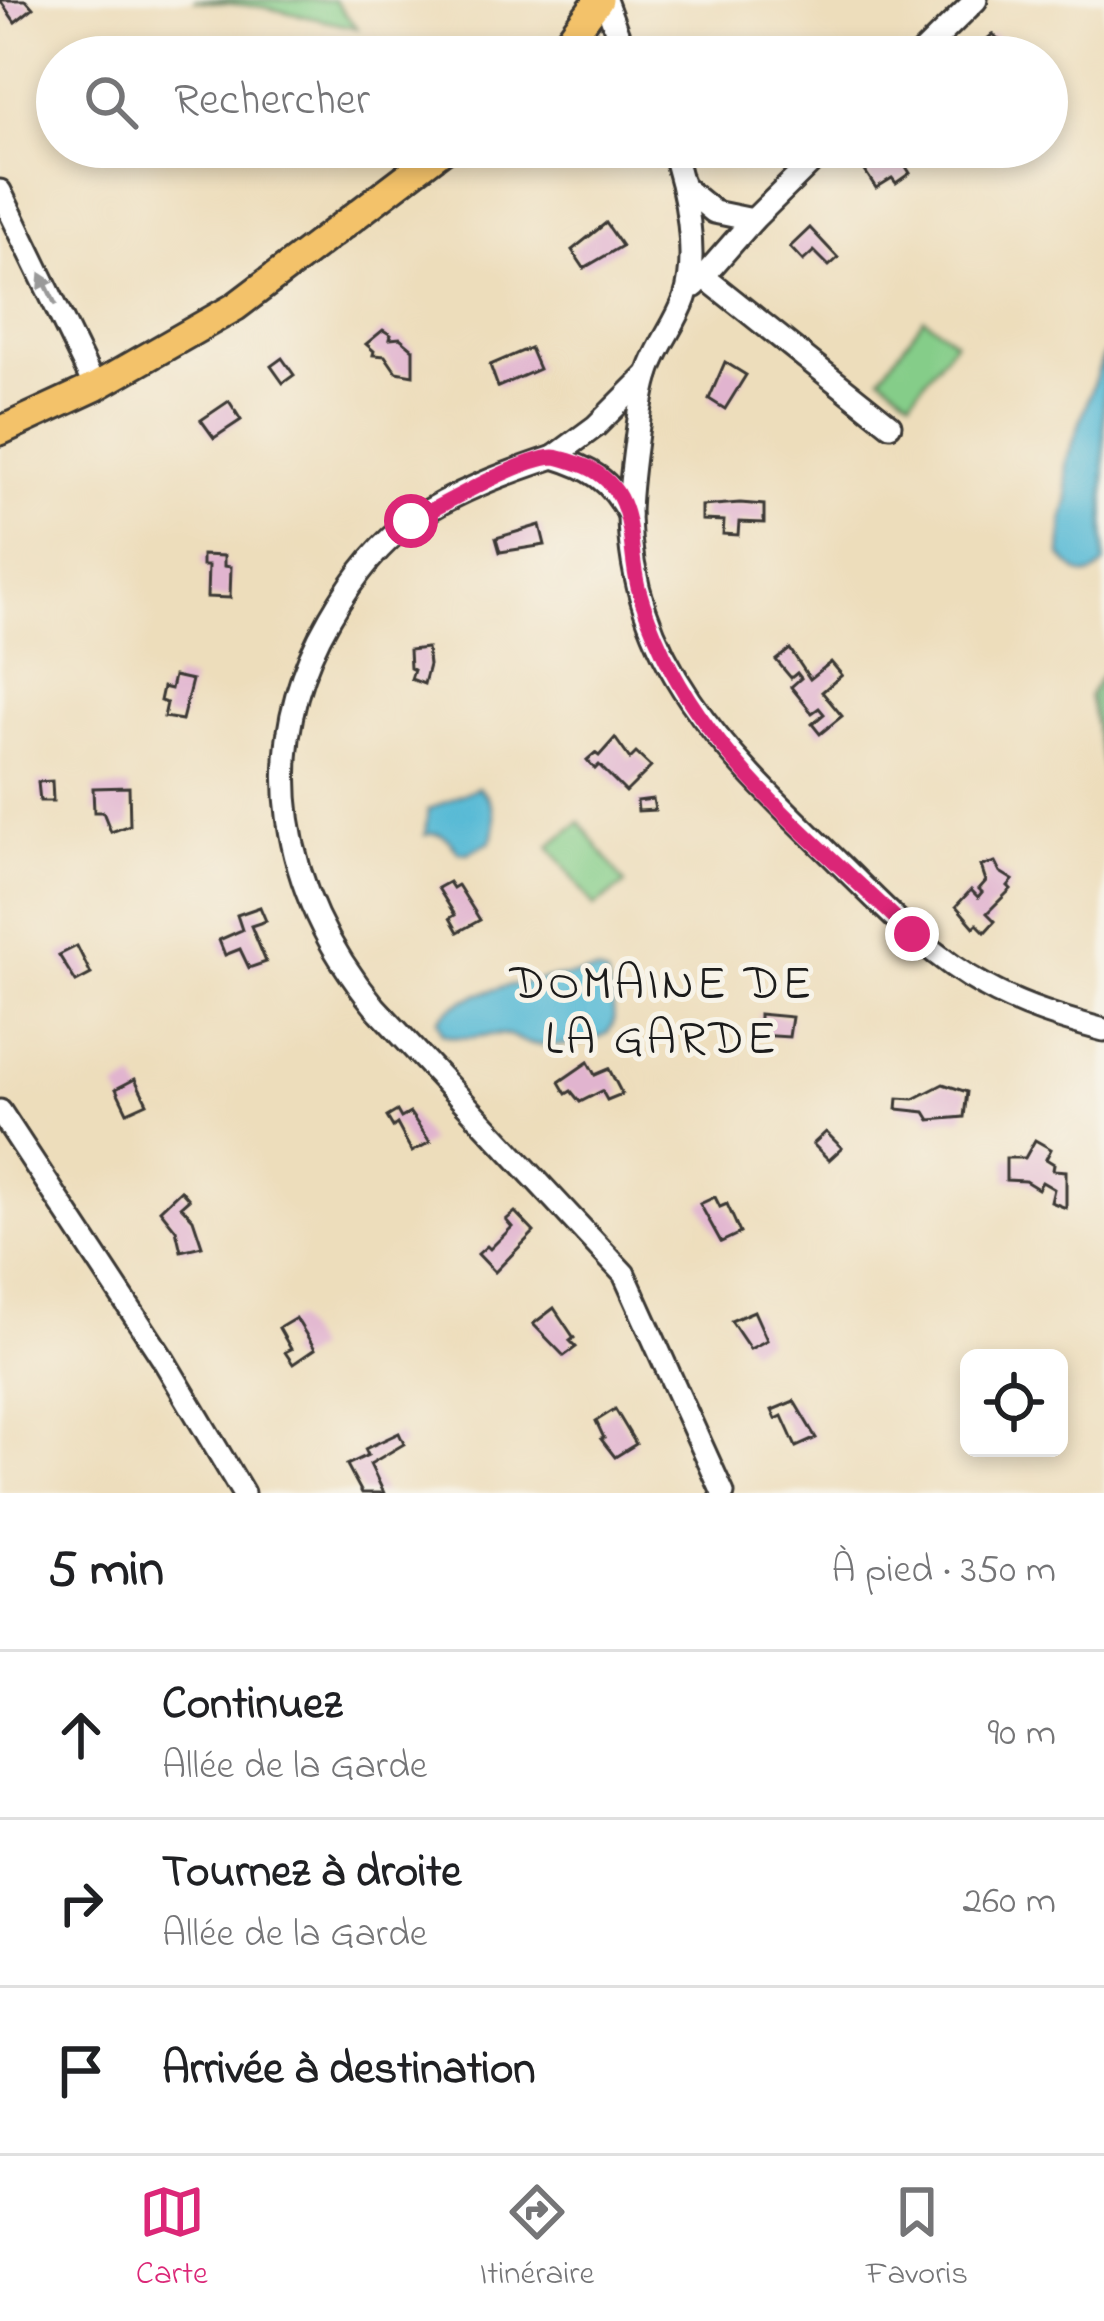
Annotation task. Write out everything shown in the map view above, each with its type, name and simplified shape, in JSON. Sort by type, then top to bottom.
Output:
[{"type":"main road","points":[[574,36],[602,0]]},
{"type":"main road","points":[[0,431],[95,387],[235,307],[418,168]]},
{"type":"street","points":[[602,0],[617,36]]},
{"type":"street","points":[[939,36],[976,0]]},
{"type":"street","points":[[577,32],[580,36]]},
{"type":"street","points":[[679,168],[686,188],[689,235],[686,295]]},
{"type":"street","points":[[723,1493],[624,1274],[343,968],[317,922],[288,832],[286,770],[292,711],[314,645],[375,555],[411,521],[504,474],[554,457],[596,427],[648,373],[686,295],[805,168]]},
{"type":"street","points":[[686,188],[714,212],[753,220]]},
{"type":"street","points":[[0,191],[95,387]]},
{"type":"street","points":[[703,276],[890,425]]},
{"type":"street","points":[[648,373],[629,515],[638,586],[664,655],[699,718],[745,772],[912,934],[983,986],[1049,1015],[1104,1030]]},
{"type":"street","points":[[554,457],[590,468],[616,490],[629,515]]},
{"type":"street","points":[[0,1111],[163,1359],[243,1493]]},
{"type":"green space","points":[[193,0],[334,0],[357,28],[263,7]]},
{"type":"green space","points":[[924,318],[955,341],[911,399],[881,376]]},
{"type":"green space","points":[[1104,672],[1104,772],[1089,695]]},
{"type":"green space","points":[[580,822],[625,884],[594,907],[549,846]]},
{"type":"water","points":[[1104,353],[1104,564],[1087,575],[1061,556],[1068,502],[1066,463]]},
{"type":"water","points":[[478,787],[493,813],[490,842],[468,853],[458,852],[444,836],[425,835],[428,810]]},
{"type":"water","points":[[597,972],[607,976],[614,1018],[609,1031],[588,1041],[547,1045],[509,1035],[451,1037],[443,1034],[438,1020],[451,1008],[489,991]]},
{"type":"building","points":[[0,0],[26,0],[33,8],[15,22]]},
{"type":"building","points":[[907,168],[910,173],[876,188],[865,171]]},
{"type":"building","points":[[606,223],[622,246],[584,268],[572,250]]},
{"type":"building","points":[[810,228],[838,258],[829,266],[814,251],[803,261],[790,247]]},
{"type":"building","points":[[383,330],[390,339],[400,338],[413,349],[413,375],[396,372],[385,356],[373,355],[366,344]]},
{"type":"building","points":[[530,348],[539,369],[498,387],[490,365]]},
{"type":"building","points":[[282,358],[294,375],[283,383],[271,366]]},
{"type":"building","points":[[725,362],[746,375],[725,409],[709,399]]},
{"type":"building","points":[[229,401],[241,420],[214,438],[201,420]]},
{"type":"building","points":[[764,505],[764,523],[739,522],[738,535],[723,534],[724,521],[702,520],[702,506]]},
{"type":"building","points":[[540,525],[545,545],[500,552],[496,538]]},
{"type":"building","points":[[202,555],[224,556],[224,566],[231,567],[230,598],[207,597],[208,566],[202,566]]},
{"type":"building","points":[[427,648],[424,684],[411,679],[414,670],[409,650]]},
{"type":"building","points":[[790,649],[810,679],[831,662],[842,675],[822,692],[842,716],[820,734],[812,724],[824,714],[819,708],[812,713],[791,687],[801,678],[797,673],[791,678],[776,660]]},
{"type":"building","points":[[174,676],[192,680],[182,720],[164,717],[167,703],[160,701],[163,687],[171,689]]},
{"type":"building","points":[[615,738],[630,759],[636,753],[651,767],[626,792],[599,765],[595,769],[587,760],[595,753],[599,756]]},
{"type":"building","points":[[52,781],[53,801],[40,801],[38,782]]},
{"type":"building","points":[[129,787],[130,825],[111,832],[103,812],[94,812],[93,788]]},
{"type":"building","points":[[653,799],[655,810],[638,811],[637,801]]},
{"type":"building","points":[[995,862],[1013,880],[1011,889],[987,913],[995,921],[985,932],[977,924],[974,927],[956,906],[971,890],[978,897],[986,881],[981,866]]},
{"type":"building","points":[[449,882],[453,888],[458,885],[480,920],[458,932],[450,918],[455,915],[438,888]]},
{"type":"building","points":[[260,907],[266,921],[251,926],[266,962],[249,968],[240,949],[225,955],[219,940],[242,930],[237,915]]},
{"type":"building","points":[[77,946],[91,974],[76,982],[59,955]]},
{"type":"building","points":[[759,1014],[792,1017],[789,1037],[759,1035]]},
{"type":"building","points":[[588,1062],[595,1075],[609,1069],[622,1094],[607,1100],[602,1091],[580,1102],[571,1091],[566,1094],[559,1082]]},
{"type":"building","points":[[135,1079],[147,1103],[127,1112],[116,1089]]},
{"type":"building","points":[[943,1084],[967,1092],[964,1117],[930,1120],[925,1112],[897,1109],[898,1098],[914,1099]]},
{"type":"building","points":[[397,1111],[401,1118],[410,1113],[430,1142],[412,1152],[397,1124],[393,1127],[387,1117]]},
{"type":"building","points":[[826,1132],[842,1148],[829,1160],[813,1144]]},
{"type":"building","points":[[1035,1140],[1051,1149],[1046,1159],[1054,1164],[1053,1170],[1066,1171],[1066,1208],[1051,1202],[1054,1189],[1042,1182],[1038,1189],[1025,1181],[1006,1180],[1006,1158],[1025,1158]]},
{"type":"building","points":[[181,1190],[189,1199],[181,1206],[193,1219],[202,1246],[181,1251],[176,1230],[160,1210]]},
{"type":"building","points":[[715,1197],[720,1207],[727,1204],[740,1233],[721,1242],[700,1204]]},
{"type":"building","points":[[515,1212],[534,1232],[495,1272],[478,1254],[512,1227],[506,1220]]},
{"type":"building","points":[[554,1308],[576,1347],[564,1356],[533,1324]]},
{"type":"building","points":[[754,1311],[767,1340],[750,1349],[731,1321]]},
{"type":"building","points":[[296,1318],[315,1349],[293,1364],[279,1328]]},
{"type":"building","points":[[794,1401],[816,1438],[796,1447],[782,1416],[776,1419],[772,1410]]},
{"type":"building","points":[[615,1409],[636,1444],[615,1457],[601,1439],[596,1421]]},
{"type":"building","points":[[399,1433],[404,1444],[370,1464],[384,1493],[362,1493],[347,1465],[368,1455],[365,1449]]},
{"type":"district","name":"DOMAINE DE LA GARDE","points":[[662,1014]]},
{"type":"route","points":[[411,521],[504,474],[554,457],[590,468],[616,490],[629,515],[638,586],[664,655],[699,718],[745,772],[912,934]]}]
